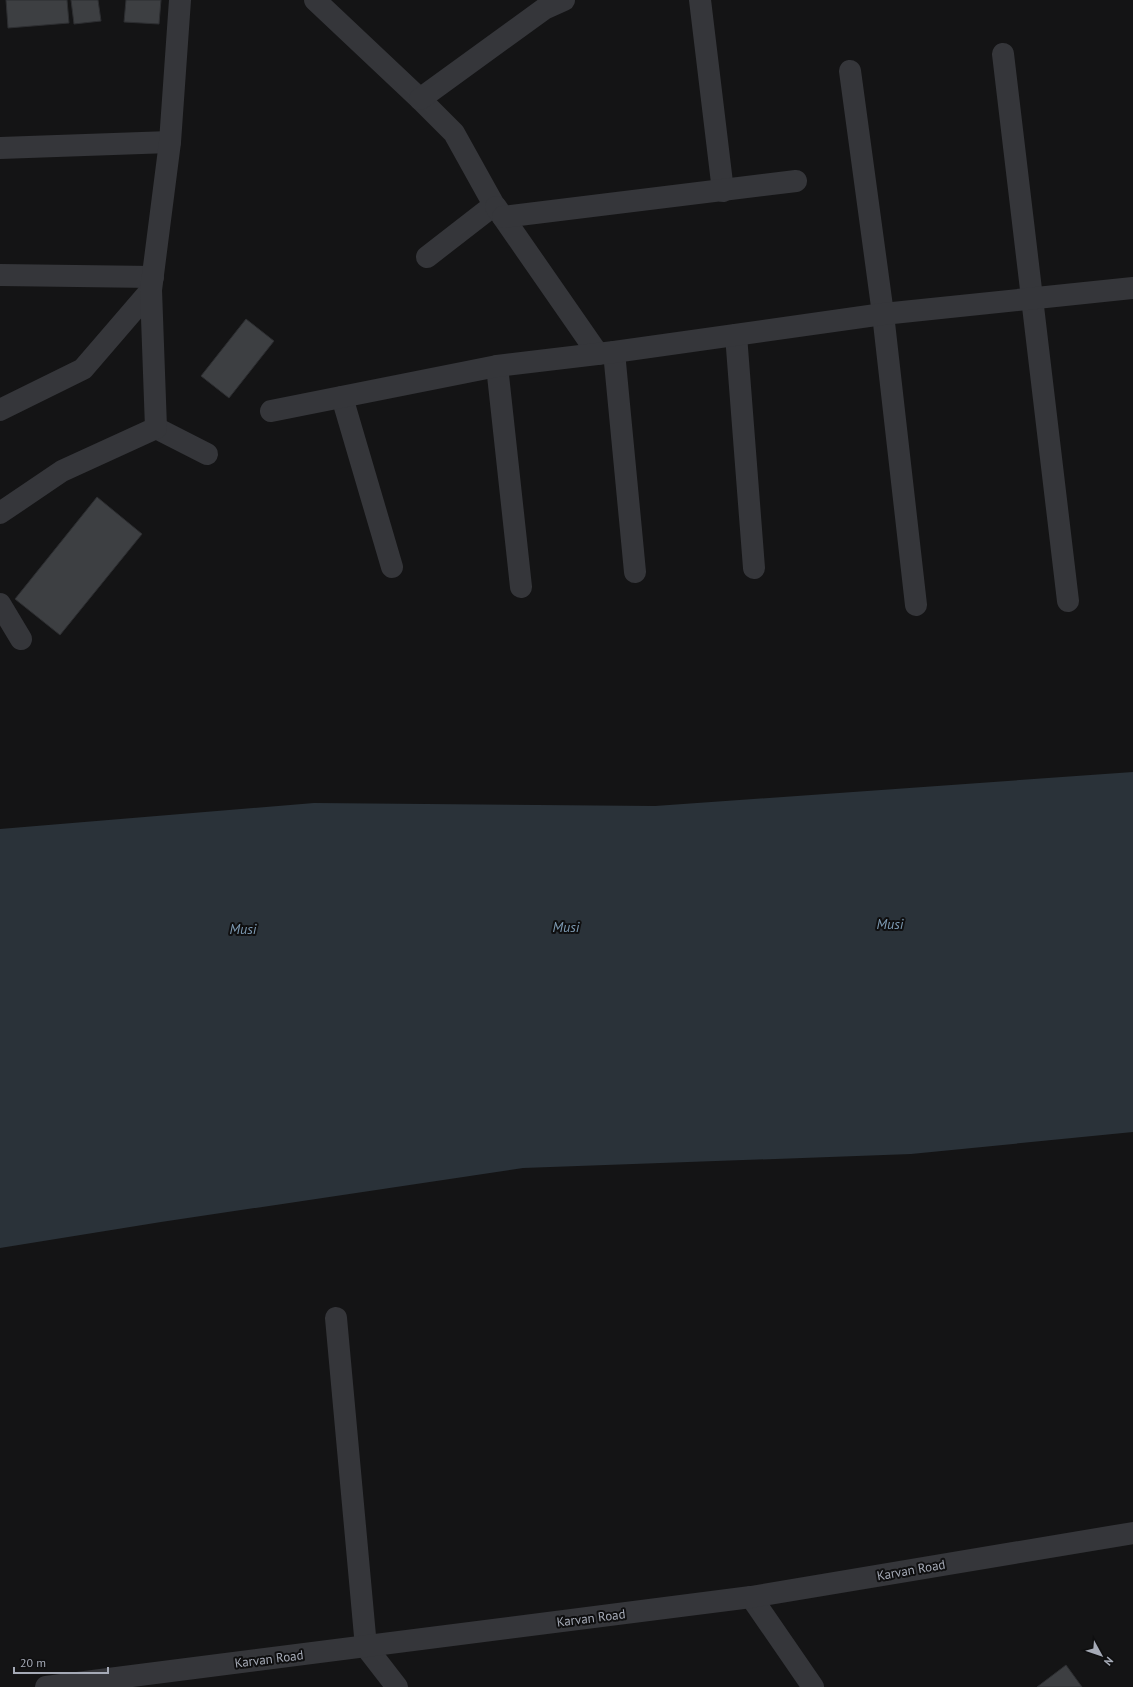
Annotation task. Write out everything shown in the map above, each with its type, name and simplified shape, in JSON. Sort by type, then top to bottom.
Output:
[{"type":"street","points":[[156,428],[152,283],[170,142],[180,0]]},
{"type":"street","points":[[420,100],[544,9],[564,0]]},
{"type":"street","points":[[700,0],[723,191]]},
{"type":"street","points":[[317,1],[454,133],[498,211],[606,353],[635,572]]},
{"type":"street","points":[[1003,54],[1068,601]]},
{"type":"street","points":[[850,71],[883,314],[916,605]]},
{"type":"street","points":[[0,148],[170,142]]},
{"type":"street","points":[[428,257],[498,211],[723,191],[796,181]]},
{"type":"street","points":[[0,275],[152,283]]},
{"type":"street","points":[[0,410],[83,370],[152,283]]},
{"type":"street","points":[[271,411],[497,366],[606,353],[883,314],[1133,288]]},
{"type":"street","points":[[736,335],[754,568]]},
{"type":"street","points":[[497,366],[521,588]]},
{"type":"street","points":[[342,397],[392,567]]},
{"type":"street","points":[[156,428],[207,454]]},
{"type":"street","points":[[0,513],[62,471],[156,428]]},
{"type":"street","points":[[0,604],[21,640]]},
{"type":"street","points":[[336,1318],[366,1647],[397,1687]]},
{"type":"street","name":"Karvan Road","points":[[48,1687],[751,1597],[1133,1532]]},
{"type":"street","points":[[751,1597],[813,1687]]},
{"type":"water","name":"Musi","points":[[1133,772],[1133,1132],[911,1154],[523,1168],[161,1222],[0,1248],[0,829],[314,803],[655,806]]},
{"type":"building","points":[[6,0],[67,0],[69,23],[8,28]]},
{"type":"building","points":[[71,0],[98,0],[101,21],[74,24]]},
{"type":"building","points":[[126,0],[161,0],[159,24],[124,22]]},
{"type":"building","points":[[246,319],[274,341],[229,398],[201,376]]},
{"type":"building","points":[[97,497],[142,534],[60,635],[15,599]]},
{"type":"building","points":[[1066,1665],[1082,1687],[1037,1687]]}]
